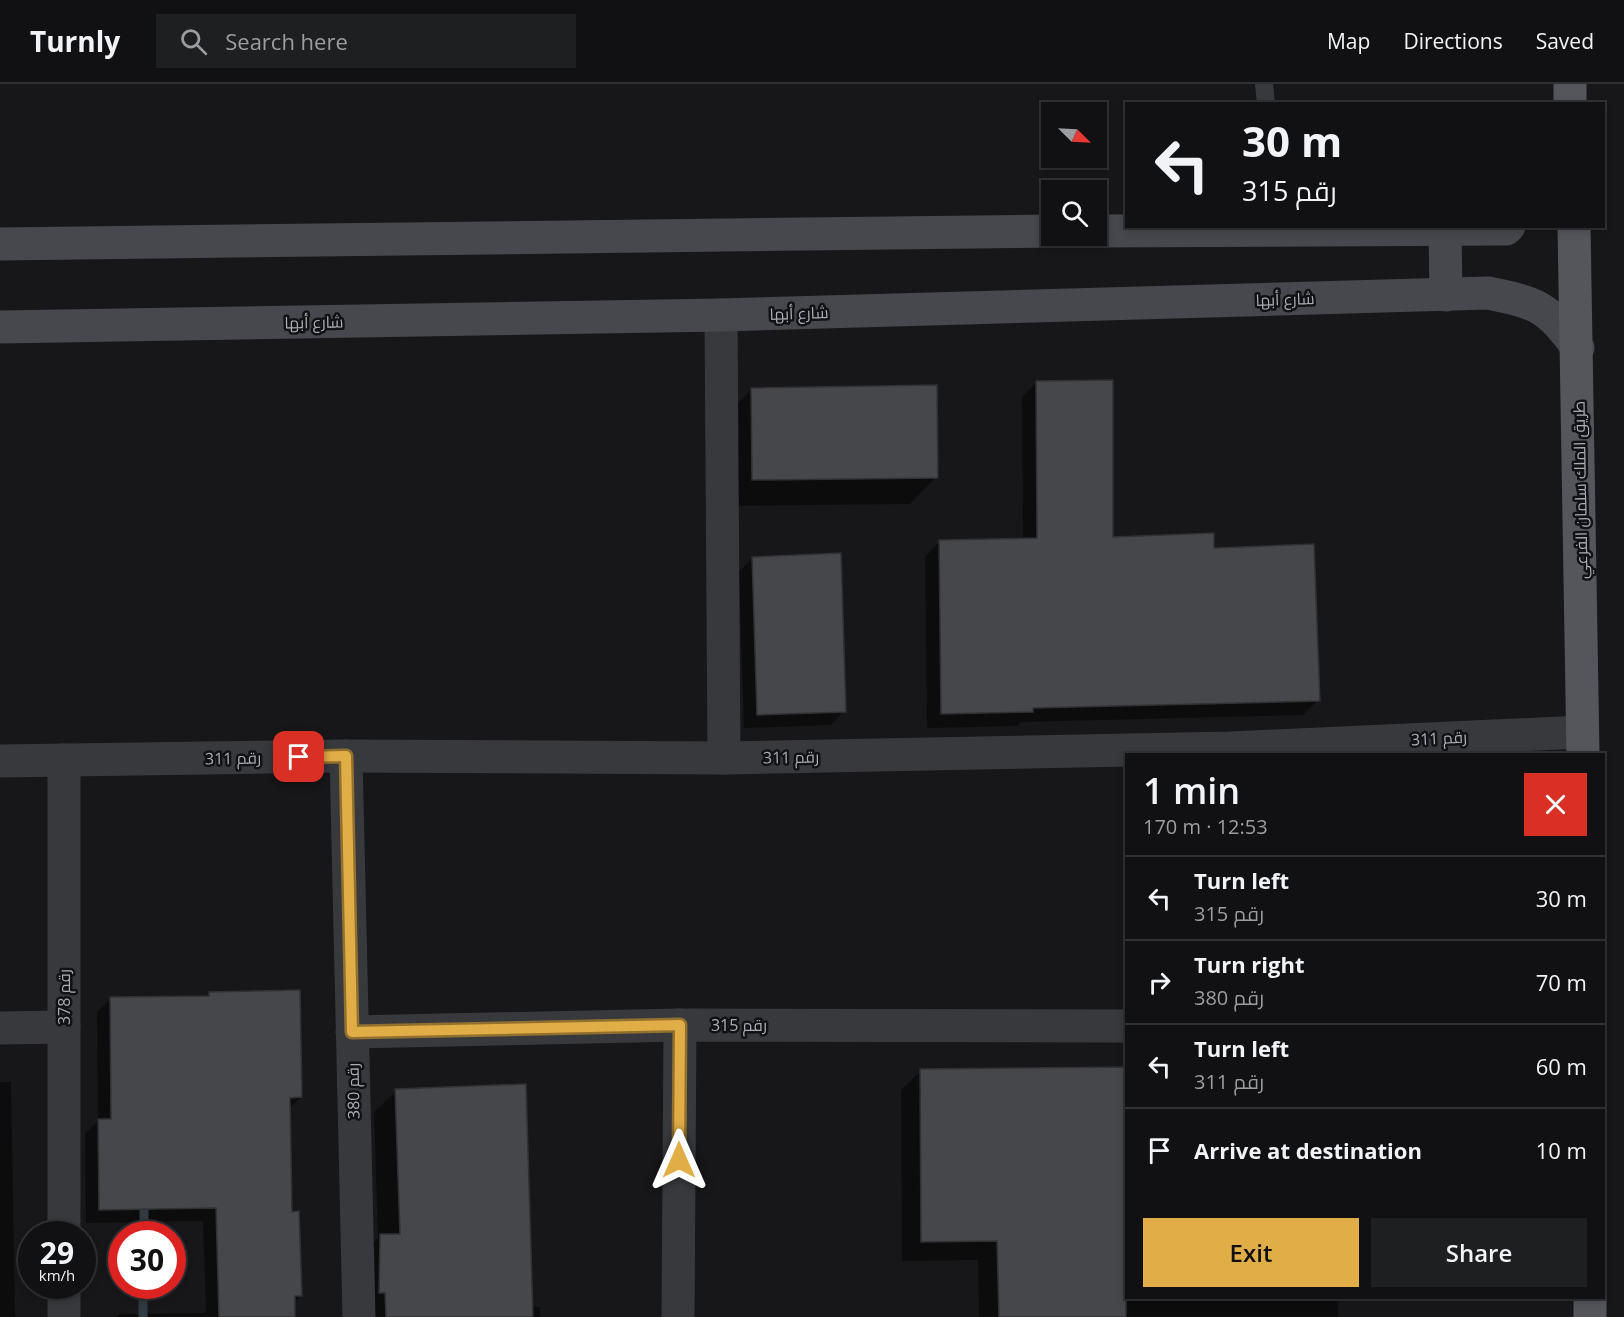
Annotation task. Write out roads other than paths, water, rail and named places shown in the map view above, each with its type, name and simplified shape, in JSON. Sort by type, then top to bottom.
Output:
[{"type":"main road","points":[[1570,84],[1570,102]]},
{"type":"main road","name":"طريق الملك سلمان الفرعي","points":[[1574,228],[1578,348],[1582,743]]},
{"type":"main road","points":[[1590,1299],[1590,1317]]},
{"type":"street","points":[[1107,231],[1507,228]]},
{"type":"street","points":[[1445,229],[1446,295]]},
{"type":"street","points":[[0,244],[1041,231]]},
{"type":"street","name":"شارع أبها","points":[[0,327],[721,315],[1488,293],[1524,300],[1554,317],[1578,348]]},
{"type":"street","points":[[721,315],[724,758]]},
{"type":"street","name":"رقم 311","points":[[0,761],[346,756],[724,758],[1582,743]]},
{"type":"street","name":"رقم 380","points":[[346,756],[358,1317]]},
{"type":"street","name":"رقم 378","points":[[64,760],[64,1221]]},
{"type":"street","points":[[678,1317],[680,1025]]},
{"type":"street","name":"رقم 315","points":[[352,1032],[680,1025],[1125,1026]]},
{"type":"street","points":[[0,1028],[64,1027]]},
{"type":"street","points":[[64,1299],[64,1317]]},
{"type":"lane","points":[[1264,84],[1266,102]]},
{"type":"waterway","points":[[144,1197],[144,1221]]},
{"type":"waterway","points":[[143,1299],[143,1317]]}]
